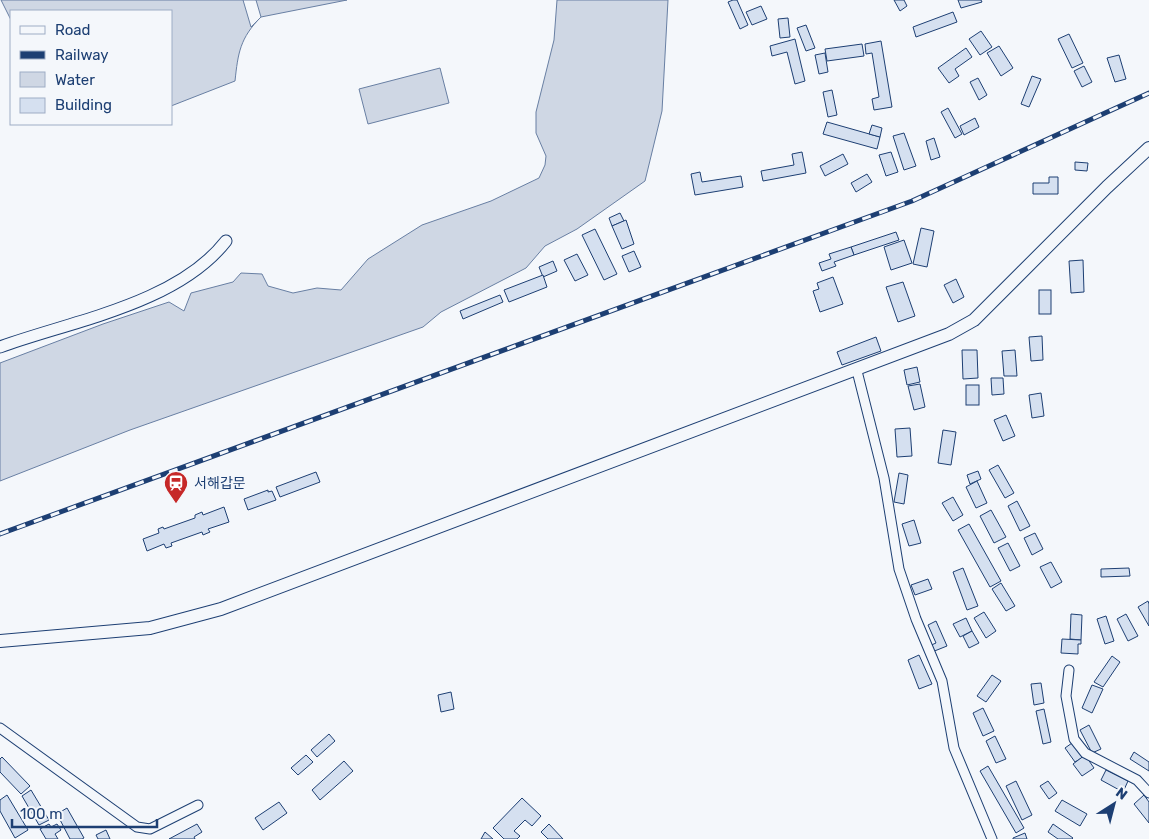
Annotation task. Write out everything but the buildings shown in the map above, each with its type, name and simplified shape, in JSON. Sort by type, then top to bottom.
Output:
[{"type":"main road","points":[[0,641],[150,628],[221,609],[857,371],[949,334],[974,320],[1107,187],[1149,148]]},
{"type":"street","points":[[0,347],[128,306],[200,269],[226,242]]},
{"type":"street","points":[[857,371],[884,478],[899,569],[916,619],[942,681],[954,748],[992,839]]},
{"type":"street","points":[[1069,670],[1066,696],[1074,740],[1085,753],[1137,780],[1149,794]]},
{"type":"street","points":[[0,728],[137,827],[150,829],[198,805]]},
{"type":"water","points":[[1,0],[347,0],[261,17],[248,32],[241,46],[235,81],[172,106],[172,10],[10,10],[10,18]]},
{"type":"water","points":[[557,0],[668,0],[662,111],[645,181],[577,229],[545,246],[526,268],[441,312],[423,327],[130,430],[0,481],[0,363],[103,324],[169,302],[184,311],[191,293],[233,282],[241,273],[262,274],[268,286],[293,293],[317,288],[341,290],[368,259],[422,225],[491,201],[539,178],[545,165],[546,156],[536,133],[536,112],[554,40]]},
{"type":"water","points":[[440,68],[449,103],[368,124],[359,89]]},
{"type":"pier","points":[[243,0],[256,0],[261,17],[251,27]]},
{"type":"railway","points":[[0,534],[912,201],[1149,93]]},
{"type":"place","name":"서해갑문","points":[[176,504]]}]
